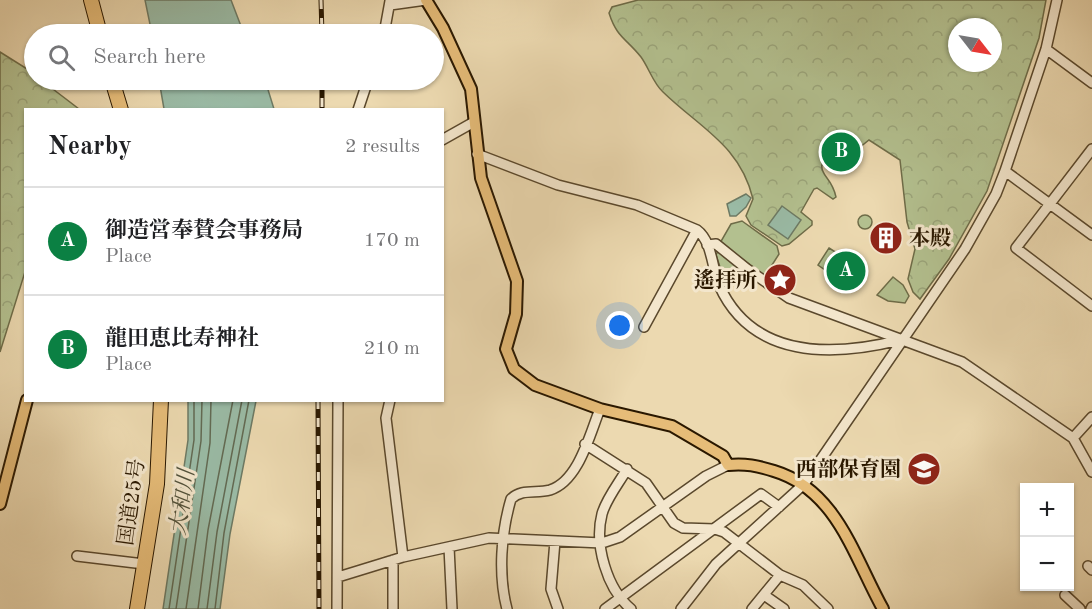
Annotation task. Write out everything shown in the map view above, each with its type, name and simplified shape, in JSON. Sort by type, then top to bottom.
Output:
[{"type":"highway","points":[[91,0],[97,24]]},
{"type":"highway","points":[[115,90],[119,108]]},
{"type":"highway","name":"国道25号","points":[[137,609],[157,484],[161,402]]},
{"type":"main road","points":[[426,0],[441,24]]},
{"type":"main road","points":[[444,30],[471,89],[477,154],[491,211],[517,280],[516,314],[506,349],[508,359],[527,381],[600,409],[672,426],[723,456],[728,465],[757,465],[786,474],[804,484],[816,494],[844,530],[883,609]]},
{"type":"main road","points":[[0,504],[26,402]]},
{"type":"street","points":[[386,24],[390,2],[426,0]]},
{"type":"street","points":[[681,609],[716,564],[804,484],[843,431],[900,340],[965,249],[996,194],[1005,171],[1046,50],[1057,0]]},
{"type":"street","points":[[1046,50],[1092,83]]},
{"type":"street","points":[[359,108],[365,90]]},
{"type":"street","points":[[444,139],[474,122]]},
{"type":"street","points":[[477,154],[558,186],[637,205],[697,230],[704,235],[716,276],[736,315],[746,324],[797,349],[821,351],[868,348],[900,340]]},
{"type":"street","points":[[1090,156],[1050,202],[1016,248],[1092,306]]},
{"type":"street","points":[[1005,171],[1092,235]]},
{"type":"street","points":[[644,327],[697,230]]},
{"type":"street","points":[[707,245],[716,244],[789,298],[962,362],[1073,438],[1092,472]]},
{"type":"street","points":[[338,402],[338,609]]},
{"type":"street","points":[[390,402],[386,418],[398,559],[393,609]]},
{"type":"street","points":[[507,609],[502,590],[504,537],[511,499],[521,492],[549,490],[561,485],[574,468],[600,409]]},
{"type":"street","points":[[1073,438],[1092,417]]},
{"type":"street","points":[[585,444],[646,483],[674,524],[682,528],[715,529],[741,542],[780,575],[803,585],[828,609]]},
{"type":"street","points":[[338,577],[398,559],[504,537],[602,543],[620,537],[706,476],[728,465]]},
{"type":"street","points":[[627,470],[602,512],[602,543],[605,570],[610,584],[619,599],[631,609]]},
{"type":"street","points":[[605,609],[761,494],[779,507]]},
{"type":"street","points":[[555,541],[551,589],[558,609]]},
{"type":"street","points":[[449,547],[452,609]]},
{"type":"street","points":[[77,556],[144,564]]},
{"type":"street","points":[[752,609],[780,575]]},
{"type":"street","points":[[764,595],[783,609]]},
{"type":"street","points":[[1065,595],[1080,609]]},
{"type":"green space","points":[[638,0],[1046,0],[1039,38],[987,191],[949,259],[920,299],[913,292],[908,279],[915,249],[907,222],[900,160],[869,140],[854,152],[833,143],[822,162],[822,168],[836,197],[833,199],[817,188],[814,189],[801,212],[812,221],[812,225],[789,244],[782,246],[751,225],[746,216],[753,199],[747,180],[729,151],[660,88],[641,57],[615,28],[609,13],[612,7]]},
{"type":"green space","points":[[0,52],[24,67],[24,90],[54,90],[78,108],[24,108],[24,275],[0,352]]},
{"type":"green space","points":[[862,215],[868,215],[872,222],[868,229],[862,229],[858,225],[858,219]]},
{"type":"green space","points":[[742,221],[777,246],[779,254],[765,276],[720,243],[731,224]]},
{"type":"green space","points":[[829,248],[840,255],[828,272],[818,265]]},
{"type":"green space","points":[[719,249],[740,269],[728,291],[716,255]]},
{"type":"green space","points":[[893,277],[903,285],[909,296],[905,303],[888,301],[877,295]]},
{"type":"water","points":[[145,0],[231,0],[240,24],[150,24]]},
{"type":"water","points":[[161,90],[268,90],[274,108],[164,108]]},
{"type":"water","points":[[746,194],[751,198],[746,207],[736,216],[730,216],[727,204]]},
{"type":"water","points":[[782,206],[801,220],[788,239],[768,225]]},
{"type":"water","name":"大和川","points":[[188,402],[256,402],[230,534],[220,609],[163,609],[188,440]]},
{"type":"railway","points":[[321,0],[322,24]]},
{"type":"railway","points":[[322,90],[322,108]]},
{"type":"railway","points":[[318,402],[319,609]]},
{"type":"place","name":"龍田恵比寿神社","points":[[841,152]]},
{"type":"place","name":"本殿","points":[[886,238]]},
{"type":"place","name":"御造営奉賛会事務局","points":[[846,271]]},
{"type":"place","name":"遙拝所","points":[[780,280]]},
{"type":"place","name":"西部保育園","points":[[924,469]]}]
